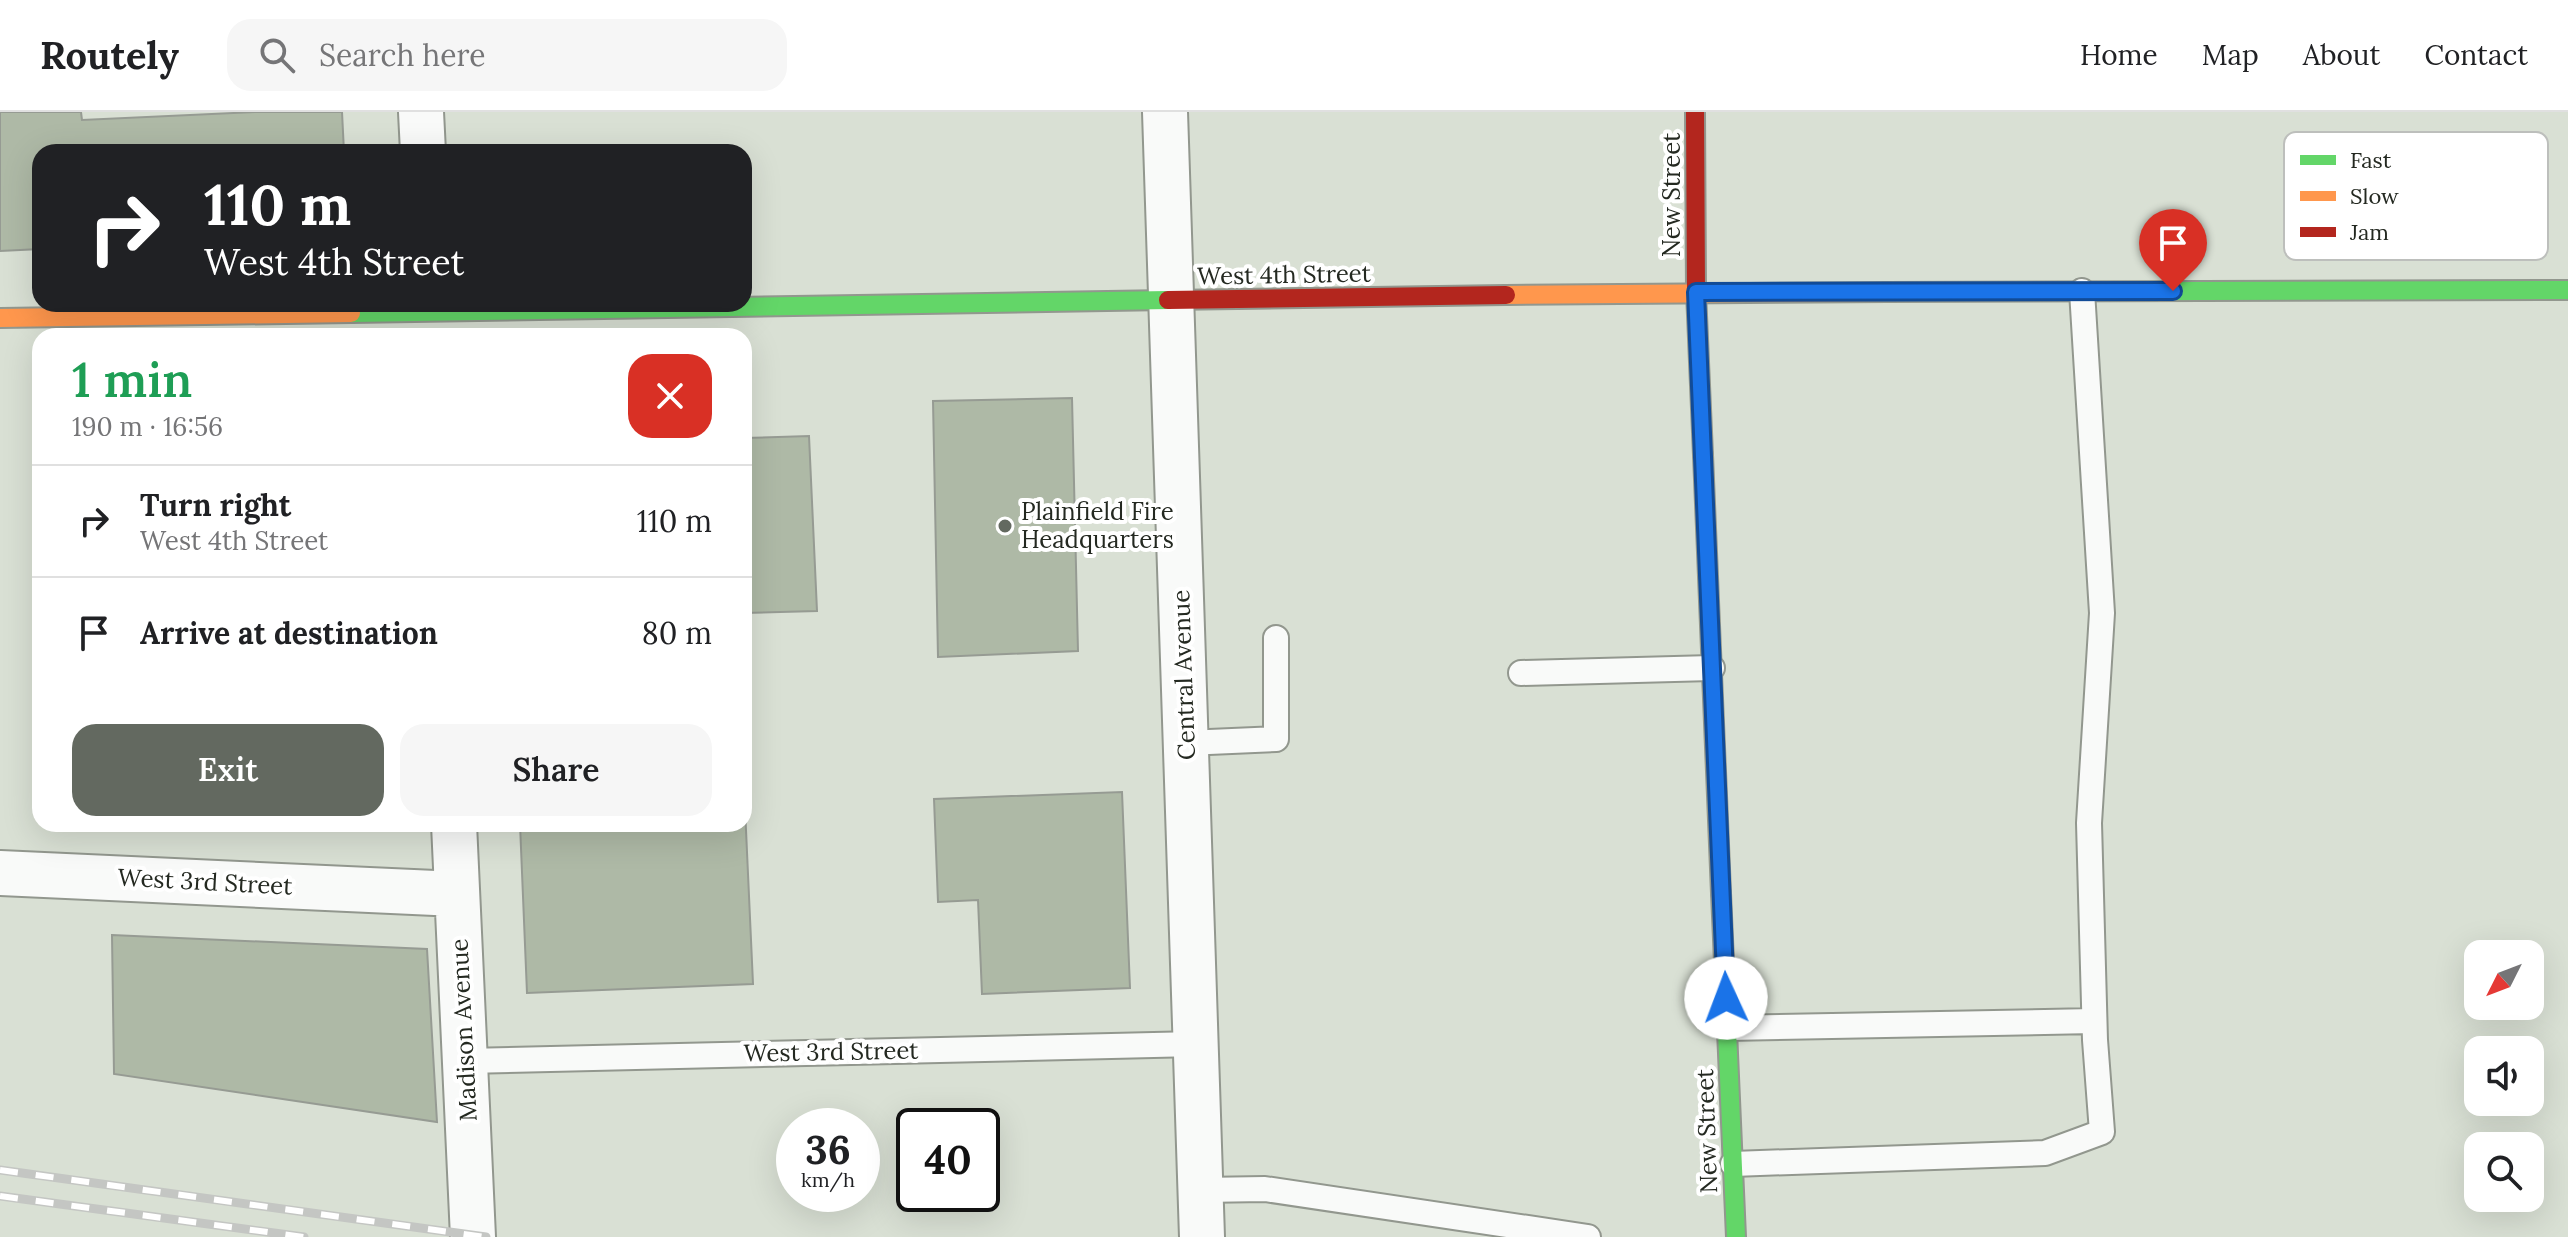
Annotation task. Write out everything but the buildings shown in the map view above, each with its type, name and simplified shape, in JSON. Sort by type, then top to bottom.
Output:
[{"type":"main road","name":"New Street","points":[[1695,112],[1696,292],[1736,1237]]},
{"type":"main road","name":"West 4th Street","points":[[752,310],[1696,292],[2568,290]]},
{"type":"main road","name":"West 4th Street","points":[[0,318],[430,317],[662,312]]},
{"type":"street","points":[[421,112],[423,144]]},
{"type":"street","name":"Central Avenue","points":[[1165,112],[1202,1237]]},
{"type":"street","name":"Madison Avenue","points":[[454,832],[473,1237]]},
{"type":"street","name":"West 3rd Street","points":[[0,873],[457,894]]},
{"type":"lane","points":[[1733,1164],[2045,1153],[2102,1132],[2094,1021],[2089,823],[2102,613],[2082,291]]},
{"type":"lane","points":[[1186,743],[1276,739],[1276,638]]},
{"type":"lane","points":[[1521,673],[1712,668]]},
{"type":"lane","points":[[1727,1028],[2094,1021]]},
{"type":"lane","name":"West 3rd Street","points":[[466,1061],[1196,1044]]},
{"type":"lane","points":[[1201,1190],[1265,1189],[1588,1237]]},
{"type":"railway","points":[[0,1170],[486,1237]]},
{"type":"railway","points":[[0,1196],[304,1237]]},
{"type":"traffic: fast","points":[[1887,292],[2568,290]]},
{"type":"traffic: fast","points":[[752,307],[1168,300]]},
{"type":"traffic: fast","points":[[351,313],[414,312]]},
{"type":"traffic: fast","points":[[1721,893],[1736,1237]]},
{"type":"traffic: slow","points":[[1506,295],[1887,292]]},
{"type":"traffic: slow","points":[[0,318],[351,313]]},
{"type":"traffic: slow","points":[[1703,455],[1721,893]]},
{"type":"traffic: jam","points":[[1695,112],[1696,292],[1703,455]]},
{"type":"traffic: jam","points":[[1168,300],[1506,295]]},
{"type":"place","name":"Plainfield Fire Headquarters","points":[[1005,526]]},
{"type":"route","points":[[1726,998],[1696,292],[2173,291]]}]
